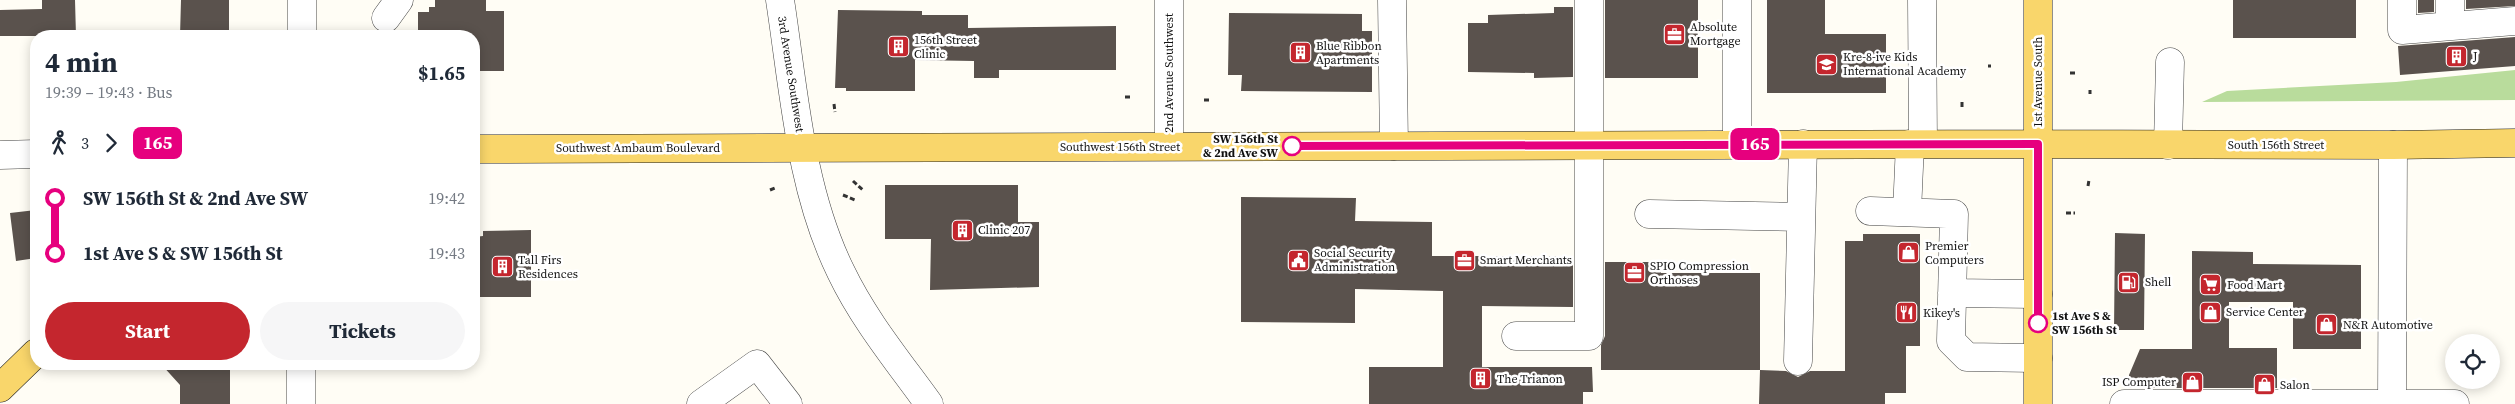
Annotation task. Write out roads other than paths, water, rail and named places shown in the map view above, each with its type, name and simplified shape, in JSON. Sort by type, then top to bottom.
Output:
[{"type":"main road","name":"1st Avenue South","points":[[2038,0],[2038,404]]},
{"type":"main road","name":"South 156th Street","points":[[2038,144],[2393,145],[2515,143]]},
{"type":"main road","name":"Southwest 156th Street","points":[[802,147],[2038,144]]},
{"type":"main road","name":"Southwest Ambaum Boulevard","points":[[480,149],[802,147]]},
{"type":"main road","points":[[0,388],[30,359]]},
{"type":"street","points":[[302,0],[302,30]]},
{"type":"street","name":"3rd Avenue Southwest","points":[[780,0],[802,147],[813,197],[827,240],[840,271],[860,309],[929,404]]},
{"type":"street","name":"2nd Avenue Southwest","points":[[1169,0],[1169,146]]},
{"type":"street","points":[[1392,0],[1394,146]]},
{"type":"street","points":[[1516,336],[1589,336],[1589,0]]},
{"type":"street","points":[[1737,0],[1737,144]]},
{"type":"street","points":[[1907,212],[1916,144],[1922,0]]},
{"type":"street","points":[[2402,0],[2402,30],[2450,13],[2515,21]]},
{"type":"street","points":[[2168,145],[2170,62]]},
{"type":"street","points":[[1798,361],[1803,144]]},
{"type":"street","points":[[2392,404],[2393,145]]},
{"type":"street","points":[[0,155],[30,154]]},
{"type":"street","points":[[1870,211],[1954,214],[1951,342],[1967,357],[2038,358]]},
{"type":"street","points":[[1649,214],[1801,217]]},
{"type":"street","points":[[1952,293],[2038,294]]},
{"type":"street","points":[[701,404],[757,364],[788,404]]},
{"type":"street","points":[[301,370],[301,404]]},
{"type":"street","points":[[2124,404],[2456,404]]},
{"type":"place","name":"Absolute Mortgage","points":[[1674,34]]},
{"type":"place","name":"156th Street Clinic","points":[[898,47]]},
{"type":"place","name":"Blue Ribbon Apartments","points":[[1300,53]]},
{"type":"place","name":"J","points":[[2457,56]]},
{"type":"place","name":"Kre-8-ive Kids International Academy","points":[[1827,64]]},
{"type":"place","name":"SW 156th St & 2nd Ave SW","points":[[1292,146]]},
{"type":"place","name":"Clinic 207","points":[[962,230]]},
{"type":"place","name":"Premier Computers","points":[[1909,253]]},
{"type":"place","name":"Social Security Administration","points":[[1298,260]]},
{"type":"place","name":"Smart Merchants","points":[[1464,260]]},
{"type":"place","name":"Tall Firs Residences","points":[[502,267]]},
{"type":"place","name":"SPIO Compression Orthoses","points":[[1634,273]]},
{"type":"place","name":"Shell","points":[[2129,282]]},
{"type":"place","name":"Food Mart","points":[[2211,285]]},
{"type":"place","name":"Service Center","points":[[2210,312]]},
{"type":"place","name":"Kikey's","points":[[1907,313]]},
{"type":"place","name":"1st Ave S & SW 156th St","points":[[2038,323]]},
{"type":"place","name":"N&R Automotive","points":[[2327,325]]},
{"type":"place","name":"The Trianon","points":[[1481,379]]},
{"type":"place","name":"ISP Computer","points":[[2192,382]]},
{"type":"place","name":"Salon","points":[[2264,385]]}]
